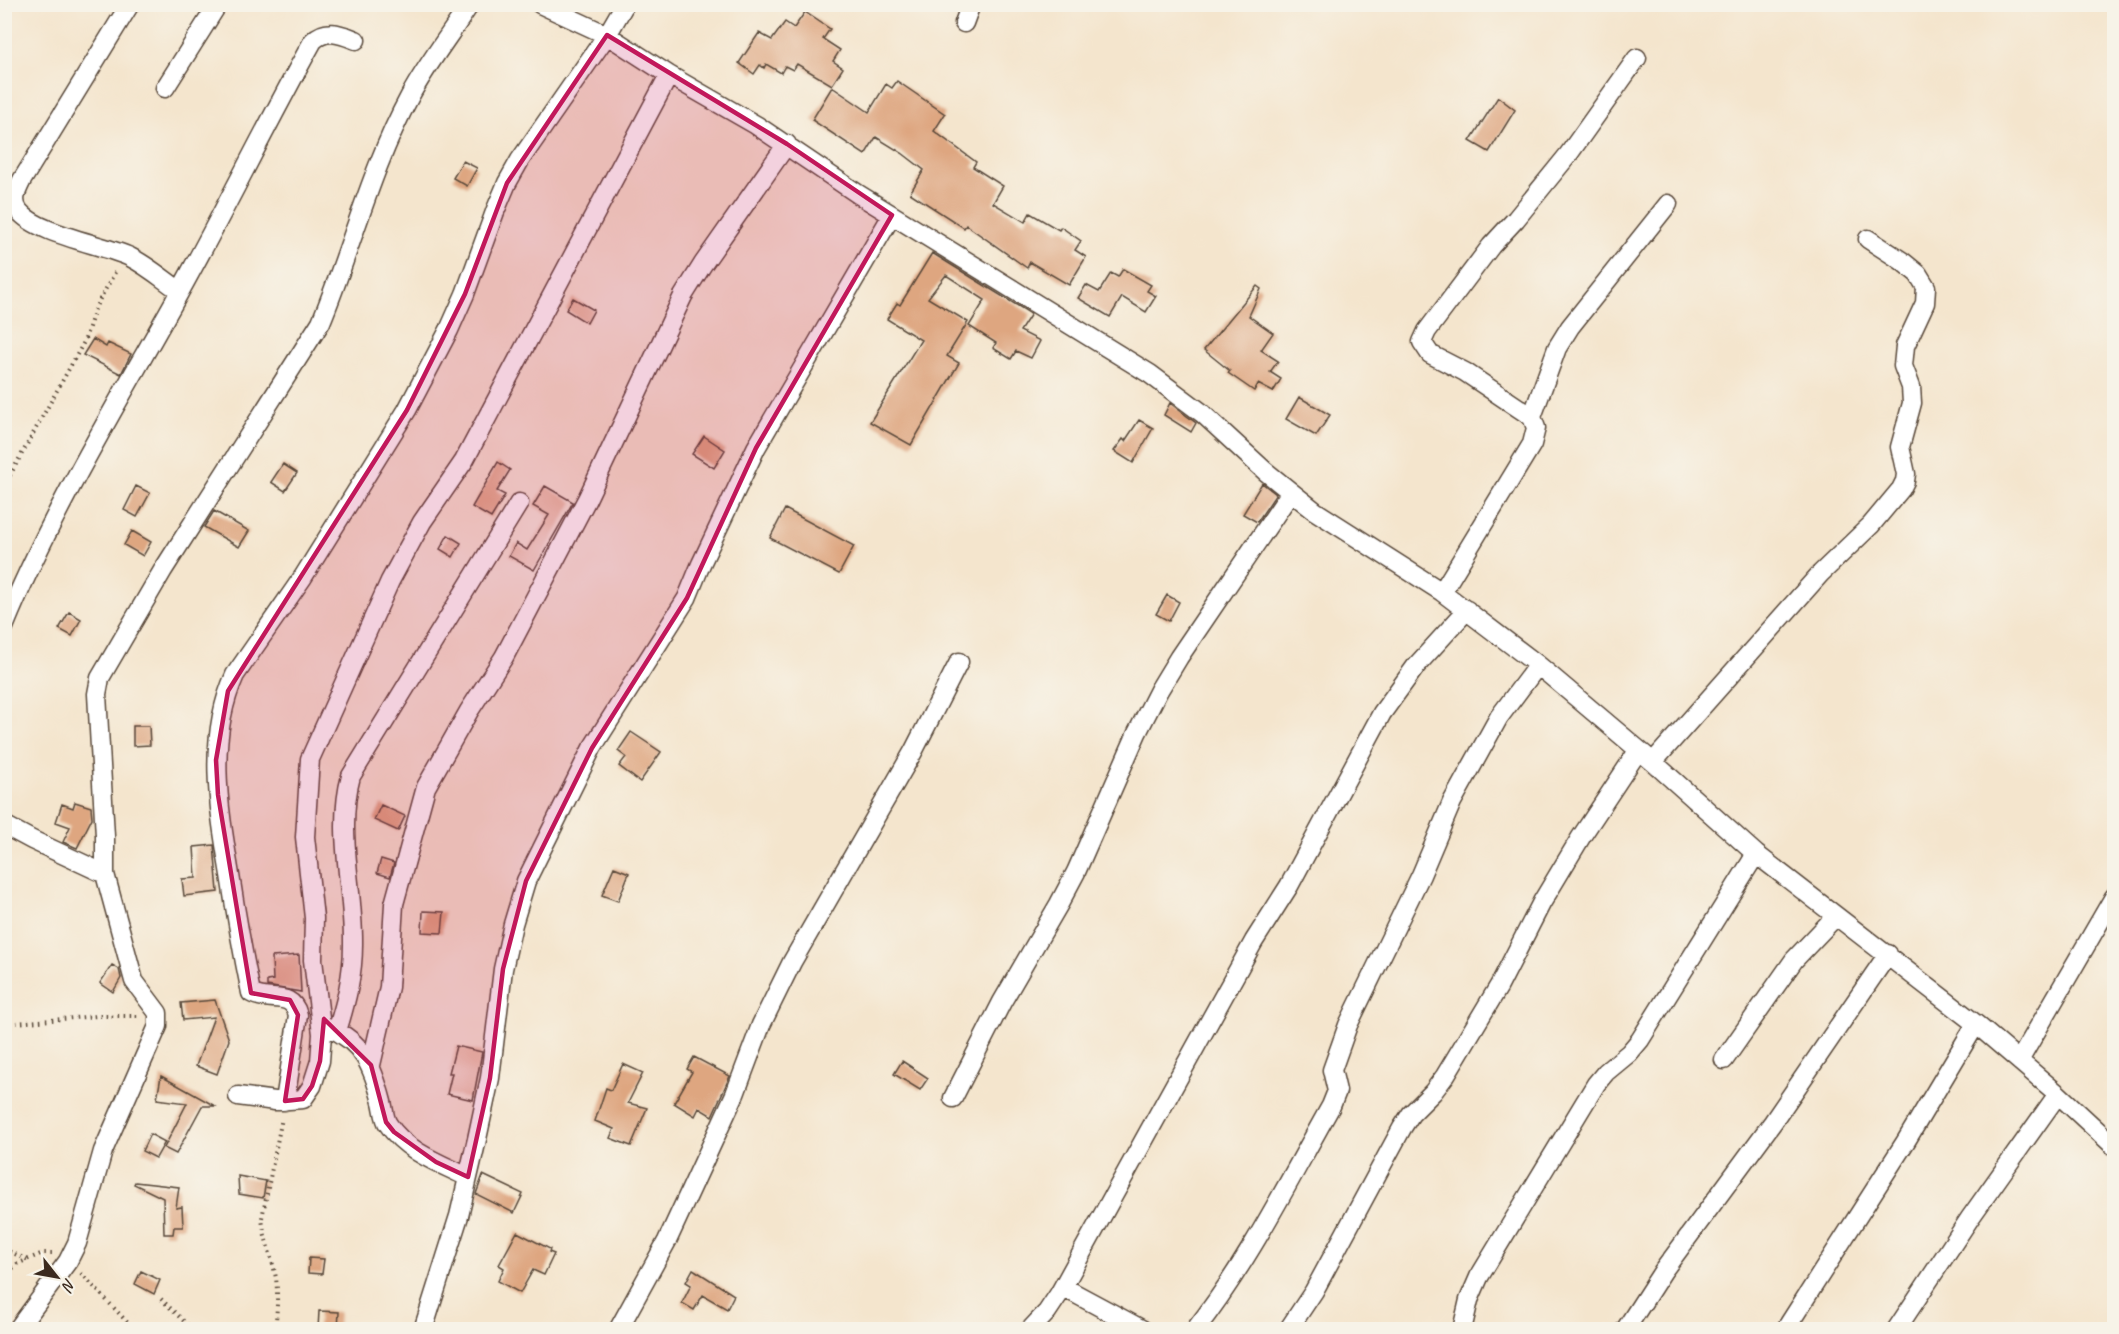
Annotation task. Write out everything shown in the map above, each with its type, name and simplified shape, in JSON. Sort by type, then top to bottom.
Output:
[{"type":"street","points":[[4,218],[15,202],[22,180],[130,4]]},
{"type":"street","points":[[165,88],[218,4]]},
{"type":"street","points":[[17,1329],[68,1261],[77,1243],[103,1150],[158,1026],[158,1013],[134,981],[105,874],[97,694],[100,678],[163,570],[321,321],[373,180],[410,95],[470,4]]},
{"type":"street","points":[[540,4],[607,35],[669,75],[787,144],[891,214],[1180,394],[1315,511],[1442,592],[1538,665],[1653,762],[1756,854],[1976,1024],[2115,1146]]},
{"type":"street","points":[[285,1101],[298,1015],[296,1006],[290,1000],[259,998],[251,993],[242,951],[218,795],[216,760],[228,691],[235,675],[303,577],[407,410],[465,294],[507,183],[607,35],[625,4]]},
{"type":"street","points":[[964,23],[971,4]]},
{"type":"street","points":[[4,627],[35,555],[70,486],[180,291],[313,41],[319,35],[330,32],[356,40]]},
{"type":"street","points":[[1442,592],[1532,444],[1536,428],[1532,417],[1465,372],[1430,354],[1422,342],[1427,331],[1491,246],[1568,155],[1637,58]]},
{"type":"street","points":[[468,1177],[411,1147],[394,1132],[386,1122],[371,1065],[361,1051],[329,1027],[313,960],[314,918],[305,837],[310,759],[390,581],[423,522],[464,461],[669,75]]},
{"type":"street","points":[[371,1065],[389,987],[394,904],[426,787],[469,711],[504,657],[587,499],[683,296],[787,144]]},
{"type":"street","points":[[15,202],[27,219],[50,230],[125,255],[180,291]]},
{"type":"street","points":[[1532,417],[1557,348],[1668,204]]},
{"type":"street","points":[[423,1329],[459,1216],[468,1177],[490,1078],[503,969],[526,881],[592,748],[687,598],[756,448],[891,214]]},
{"type":"street","points":[[1653,762],[1820,574],[1871,525],[1905,481],[1906,474],[1900,447],[1912,403],[1911,387],[1904,366],[1905,346],[1925,303],[1926,287],[1918,274],[1868,239]]},
{"type":"street","points":[[953,1098],[1002,1002],[1072,880],[1137,733],[1159,690],[1291,492]]},
{"type":"street","points":[[238,1096],[285,1101],[303,1099],[312,1086],[321,1061],[322,1035],[329,1027],[350,989],[353,945],[345,811],[351,776],[519,503]]},
{"type":"street","points":[[1030,1329],[1047,1312],[1063,1287],[1254,941],[1289,886],[1382,713],[1416,666],[1467,610]]},
{"type":"street","points":[[618,1329],[667,1241],[735,1094],[761,1025],[792,962],[913,752],[959,662]]},
{"type":"street","points":[[1195,1329],[1216,1303],[1240,1265],[1331,1106],[1337,1091],[1332,1070],[1348,1025],[1421,875],[1452,802],[1499,717],[1538,665]]},
{"type":"street","points":[[1288,1329],[1314,1291],[1402,1128],[1411,1114],[1445,1076],[1499,986],[1542,902],[1575,846],[1638,751]]},
{"type":"street","points":[[4,825],[105,874]]},
{"type":"street","points":[[1462,1329],[1469,1300],[1479,1277],[1580,1108],[1606,1072],[1629,1053],[1640,1040],[1756,854]]},
{"type":"street","points":[[2019,1061],[2115,897]]},
{"type":"street","points":[[1724,1060],[1794,960],[1836,916]]},
{"type":"street","points":[[1625,1329],[1663,1272],[1773,1122],[1888,954]]},
{"type":"street","points":[[1785,1329],[1906,1141],[1976,1024]]},
{"type":"street","points":[[1896,1329],[1970,1218],[2058,1094]]},
{"type":"street","points":[[1063,1287],[1143,1329]]},
{"type":"path","points":[[4,486],[84,342],[96,306],[125,255]]},
{"type":"path","points":[[4,1024],[97,1016],[148,1016],[158,1013]]},
{"type":"path","points":[[275,1329],[276,1278],[262,1218],[285,1101]]},
{"type":"path","points":[[4,1248],[28,1260]]},
{"type":"path","points":[[161,1299],[193,1329]]},
{"type":"highlighted area","points":[[607,35],[787,144],[892,215],[756,448],[687,598],[592,748],[526,881],[503,969],[490,1078],[468,1177],[436,1162],[394,1132],[386,1122],[371,1065],[324,1019],[320,1061],[312,1086],[303,1099],[285,1101],[298,1015],[290,1000],[251,993],[218,795],[216,760],[228,691],[407,410],[465,294],[507,183]]},
{"type":"building","points":[[805,12],[830,29],[823,39],[840,50],[833,61],[843,68],[832,85],[797,64],[793,70],[785,66],[781,73],[766,64],[764,68],[760,65],[754,74],[739,63],[759,33],[772,40],[785,22],[794,28]]},
{"type":"building","points":[[897,81],[945,114],[934,131],[976,162],[973,167],[1003,186],[993,203],[1025,222],[1030,213],[1059,230],[1061,227],[1081,241],[1075,250],[1086,257],[1069,285],[1030,262],[1027,268],[966,225],[964,228],[910,193],[924,170],[902,153],[876,137],[865,155],[812,120],[832,87],[869,112],[886,84],[892,88]]},
{"type":"building","points":[[1498,97],[1515,110],[1489,152],[1470,141]]},
{"type":"building","points":[[463,161],[477,168],[467,186],[453,178]]},
{"type":"building","points":[[932,253],[1031,314],[1020,331],[1040,341],[1031,358],[1016,351],[1011,359],[993,348],[996,343],[969,326],[985,300],[946,275],[928,298],[968,322],[947,356],[959,363],[911,445],[870,422],[921,340],[887,319],[897,303],[900,305]]},
{"type":"building","points":[[1123,269],[1151,285],[1147,291],[1156,296],[1146,312],[1122,297],[1110,317],[1078,298],[1086,285],[1099,292],[1111,273],[1118,277]]},
{"type":"building","points":[[1257,286],[1261,289],[1249,316],[1273,333],[1261,350],[1278,361],[1270,372],[1281,379],[1273,392],[1258,384],[1254,391],[1228,373],[1230,371],[1204,350]]},
{"type":"building","points":[[573,298],[594,310],[587,323],[566,310]]},
{"type":"building","points":[[93,339],[106,347],[108,343],[131,354],[121,374],[83,355]]},
{"type":"building","points":[[1299,397],[1330,415],[1316,436],[1286,419]]},
{"type":"building","points":[[1170,403],[1196,423],[1191,432],[1164,415]]},
{"type":"building","points":[[1139,420],[1153,428],[1133,463],[1114,451],[1123,439],[1125,441]]},
{"type":"building","points":[[704,436],[725,450],[714,468],[692,454]]},
{"type":"building","points":[[498,462],[510,470],[497,491],[505,495],[491,518],[472,507]]},
{"type":"building","points":[[283,464],[297,473],[285,491],[271,482]]},
{"type":"building","points":[[1262,483],[1276,494],[1257,522],[1243,514]]},
{"type":"building","points":[[136,486],[150,493],[137,517],[124,510]]},
{"type":"building","points":[[545,486],[573,502],[534,570],[509,556],[516,543],[527,550],[549,515],[533,506]]},
{"type":"building","points":[[785,509],[854,546],[839,574],[770,538]]},
{"type":"building","points":[[214,511],[249,531],[239,547],[204,527]]},
{"type":"building","points":[[132,531],[151,542],[143,556],[124,545]]},
{"type":"building","points":[[448,535],[461,543],[453,557],[440,549]]},
{"type":"building","points":[[1167,595],[1179,602],[1169,621],[1156,614]]},
{"type":"building","points":[[69,612],[81,619],[72,636],[59,629]]},
{"type":"building","points":[[133,726],[149,726],[150,745],[133,746]]},
{"type":"building","points":[[631,732],[661,752],[640,782],[619,766],[626,757],[618,751]]},
{"type":"building","points":[[75,802],[91,807],[92,818],[77,848],[63,842],[70,827],[56,822],[62,804],[73,808]]},
{"type":"building","points":[[381,805],[405,816],[398,831],[374,820]]},
{"type":"building","points":[[214,845],[218,892],[184,896],[182,879],[196,878],[194,847]]},
{"type":"building","points":[[381,859],[394,863],[390,877],[377,873]]},
{"type":"building","points":[[614,867],[629,873],[618,901],[602,895]]},
{"type":"building","points":[[423,911],[444,912],[442,933],[422,932]]},
{"type":"building","points":[[299,955],[301,992],[267,986],[267,981],[273,980],[272,957]]},
{"type":"building","points":[[112,965],[119,969],[121,978],[113,992],[100,983]]},
{"type":"building","points":[[215,1000],[229,1040],[217,1074],[196,1066],[214,1017],[183,1020],[181,1003]]},
{"type":"building","points":[[456,1046],[482,1052],[473,1100],[447,1094],[452,1073],[449,1073]]},
{"type":"building","points":[[694,1057],[730,1076],[712,1116],[699,1108],[695,1116],[674,1103],[692,1072],[687,1069]]},
{"type":"building","points":[[902,1061],[928,1078],[920,1090],[894,1074]]},
{"type":"building","points":[[623,1064],[643,1073],[628,1103],[647,1108],[631,1146],[610,1138],[614,1129],[595,1121],[606,1088],[611,1090]]},
{"type":"building","points":[[161,1076],[215,1106],[202,1106],[176,1154],[164,1148],[187,1103],[157,1099]]},
{"type":"building","points":[[150,1134],[165,1142],[156,1158],[142,1151]]},
{"type":"building","points":[[483,1175],[523,1194],[514,1213],[476,1194]]},
{"type":"building","points":[[238,1176],[266,1181],[263,1198],[239,1194]]},
{"type":"building","points":[[135,1182],[179,1187],[176,1208],[182,1207],[183,1227],[174,1227],[173,1234],[164,1234],[163,1198],[134,1184]]},
{"type":"building","points":[[517,1232],[550,1249],[549,1252],[554,1254],[544,1275],[533,1270],[520,1293],[498,1281],[504,1268],[499,1265]]},
{"type":"building","points":[[309,1258],[324,1259],[322,1274],[308,1273]]},
{"type":"building","points":[[693,1269],[734,1295],[727,1309],[703,1295],[694,1310],[682,1303],[691,1285],[686,1282]]},
{"type":"building","points":[[141,1271],[160,1280],[154,1294],[135,1284]]},
{"type":"building","points":[[319,1311],[339,1312],[338,1329],[318,1329]]}]
